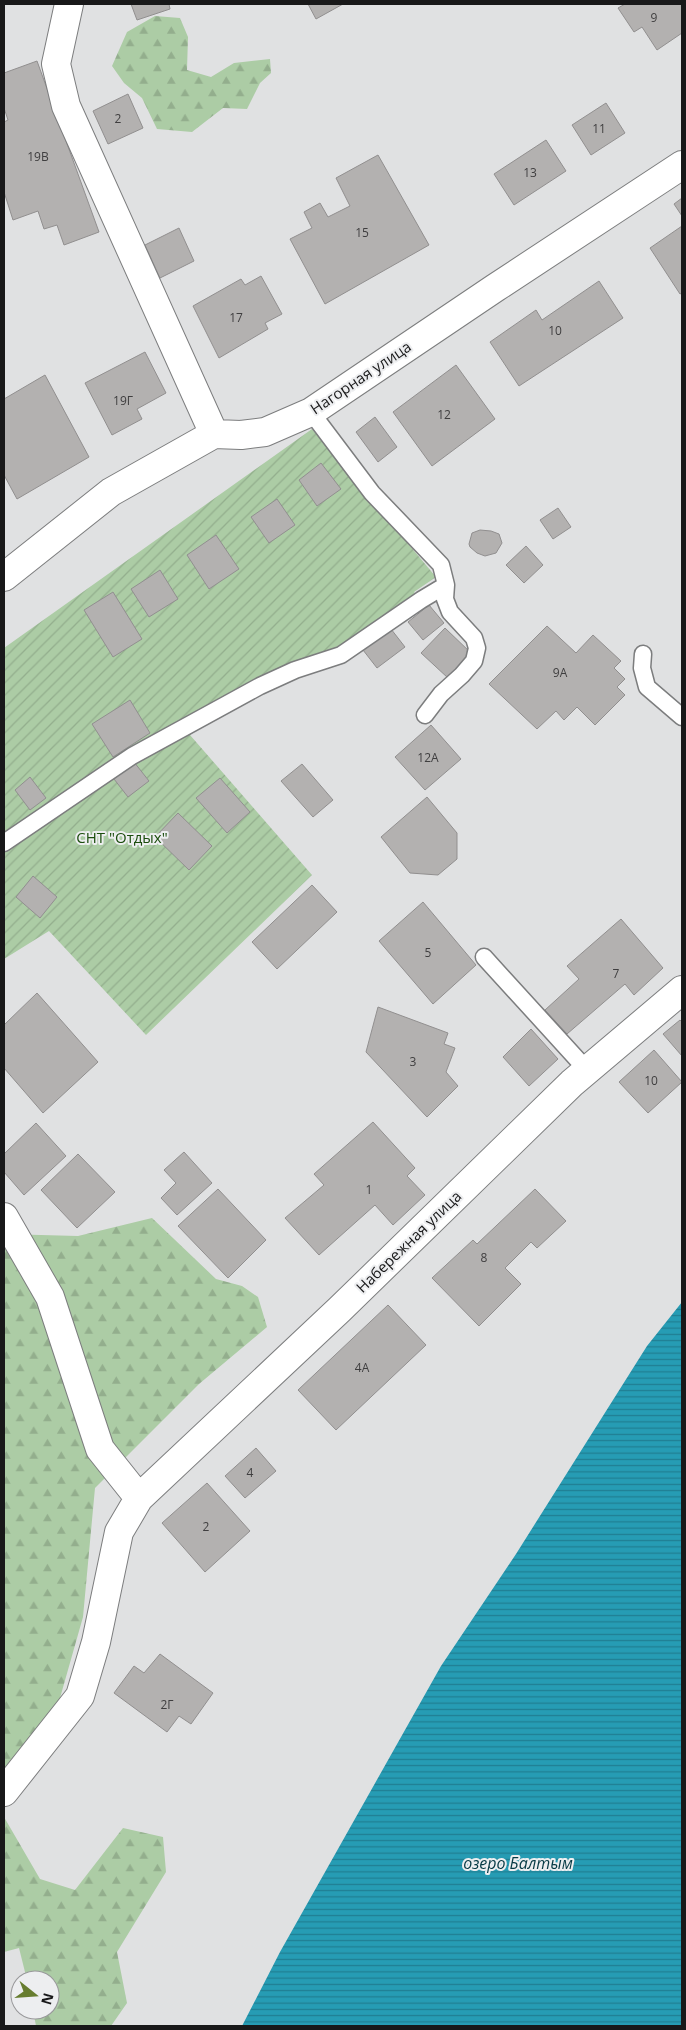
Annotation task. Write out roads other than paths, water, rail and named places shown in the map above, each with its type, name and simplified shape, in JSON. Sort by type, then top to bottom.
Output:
[{"type":"street","points":[[4,576],[111,492],[214,434],[66,106],[56,64],[69,4]]},
{"type":"street","name":"Нагорная улица","points":[[214,434],[241,436],[264,432],[311,412],[682,165]]},
{"type":"street","name":"Набережная улица","points":[[4,1792],[80,1696],[96,1642],[119,1532],[138,1498],[340,1309],[572,1083],[682,990]]},
{"type":"street","points":[[4,1217],[50,1297],[100,1448],[138,1498]]},
{"type":"lane","points":[[311,412],[372,494],[441,565],[446,585],[445,599],[450,612],[474,638],[477,648],[474,661],[462,675],[440,694],[425,715]]},
{"type":"lane","points":[[4,843],[132,756],[260,686],[295,670],[341,656],[420,600],[446,585]]},
{"type":"lane","points":[[643,654],[642,668],[647,688],[682,717]]},
{"type":"lane","points":[[484,957],[587,1070]]},
{"type":"water","name":"озеро Балтым","points":[[682,1302],[682,2026],[242,2026],[280,1952],[441,1666],[516,1554],[647,1346]]},
{"type":"park label","name":"СНТ \"Отдых\"","points":[[122,838]]}]
